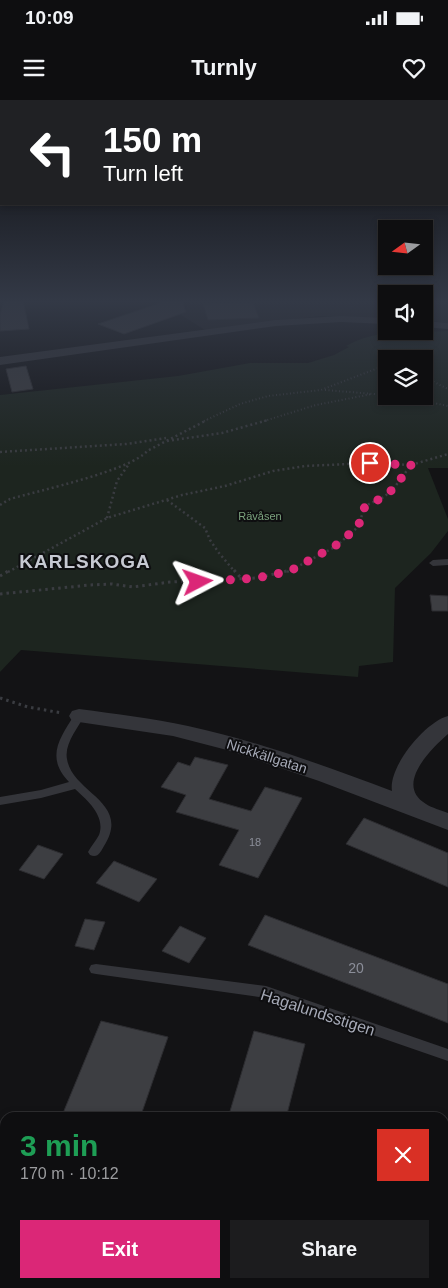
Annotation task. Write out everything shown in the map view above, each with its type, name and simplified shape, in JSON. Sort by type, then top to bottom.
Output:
[{"type":"street","points":[[0,361],[40,355]]},
{"type":"street","name":"Nickkällgatan","points":[[79,716],[160,726],[203,736],[291,763],[448,822]]},
{"type":"street","points":[[416,809],[403,792],[403,775],[416,754],[448,723]]},
{"type":"lane","points":[[433,563],[448,562]]},
{"type":"lane","points":[[79,716],[64,745],[61,758],[66,770],[105,817],[106,828],[94,852]]},
{"type":"lane","points":[[0,800],[40,794],[77,784]]},
{"type":"lane","name":"Hagalundsstigen","points":[[96,969],[266,992],[448,1055]]},
{"type":"path","points":[[321,390],[378,368]]},
{"type":"path","points":[[433,382],[448,390]]},
{"type":"path","points":[[0,505],[10,499],[130,463],[142,458],[147,451],[170,438],[248,402],[268,396],[321,390],[354,391],[378,394]]},
{"type":"path","points":[[164,441],[209,438],[325,403],[372,394]]},
{"type":"path","points":[[433,403],[448,406]]},
{"type":"path","points":[[0,452],[126,444],[170,438]]},
{"type":"path","points":[[0,576],[107,518],[273,471],[305,466],[370,463],[411,465],[448,454]]},
{"type":"path","points":[[107,518],[117,480],[130,463]]},
{"type":"path","points":[[0,594],[90,585],[112,584],[133,587],[170,582],[257,578],[290,571],[335,546],[358,527],[365,506],[384,497],[394,488],[411,465]]},
{"type":"path","points":[[167,500],[205,528],[214,547],[242,579]]},
{"type":"path","points":[[0,698],[28,707],[79,716]]},
{"type":"green space","name":"Rävåsen","points":[[333,355],[378,355],[378,405],[433,405],[433,355],[448,355],[448,468],[428,468],[448,519],[448,531],[431,553],[395,588],[393,662],[359,666],[358,677],[21,650],[0,672],[0,395],[178,376],[250,363],[308,363]]},
{"type":"building","points":[[26,366],[33,389],[12,392],[6,369]]},
{"type":"building","points":[[430,595],[448,596],[448,611],[432,611]]},
{"type":"building","points":[[195,757],[228,765],[209,799],[251,811],[265,787],[302,798],[258,878],[219,865],[239,830],[176,812],[186,795],[161,787],[178,762],[190,766]]},
{"type":"building","points":[[364,818],[448,853],[448,887],[346,844]]},
{"type":"building","points":[[38,845],[63,854],[44,879],[19,870]]},
{"type":"building","points":[[114,861],[157,879],[139,902],[96,883]]},
{"type":"building","points":[[265,915],[448,984],[448,1023],[248,945]]},
{"type":"building","points":[[85,919],[105,922],[94,950],[75,946]]},
{"type":"building","points":[[180,926],[206,938],[189,963],[162,951]]},
{"type":"building","points":[[101,1021],[168,1037],[142,1112],[63,1112]]},
{"type":"building","points":[[254,1031],[305,1044],[288,1112],[230,1112]]},
{"type":"district","name":"KARLSKOGA","points":[[85,561]]},
{"type":"route","points":[[198,582],[257,578],[290,571],[335,546],[358,527],[365,506],[384,497],[394,488],[401,475],[411,465],[370,463]]}]
